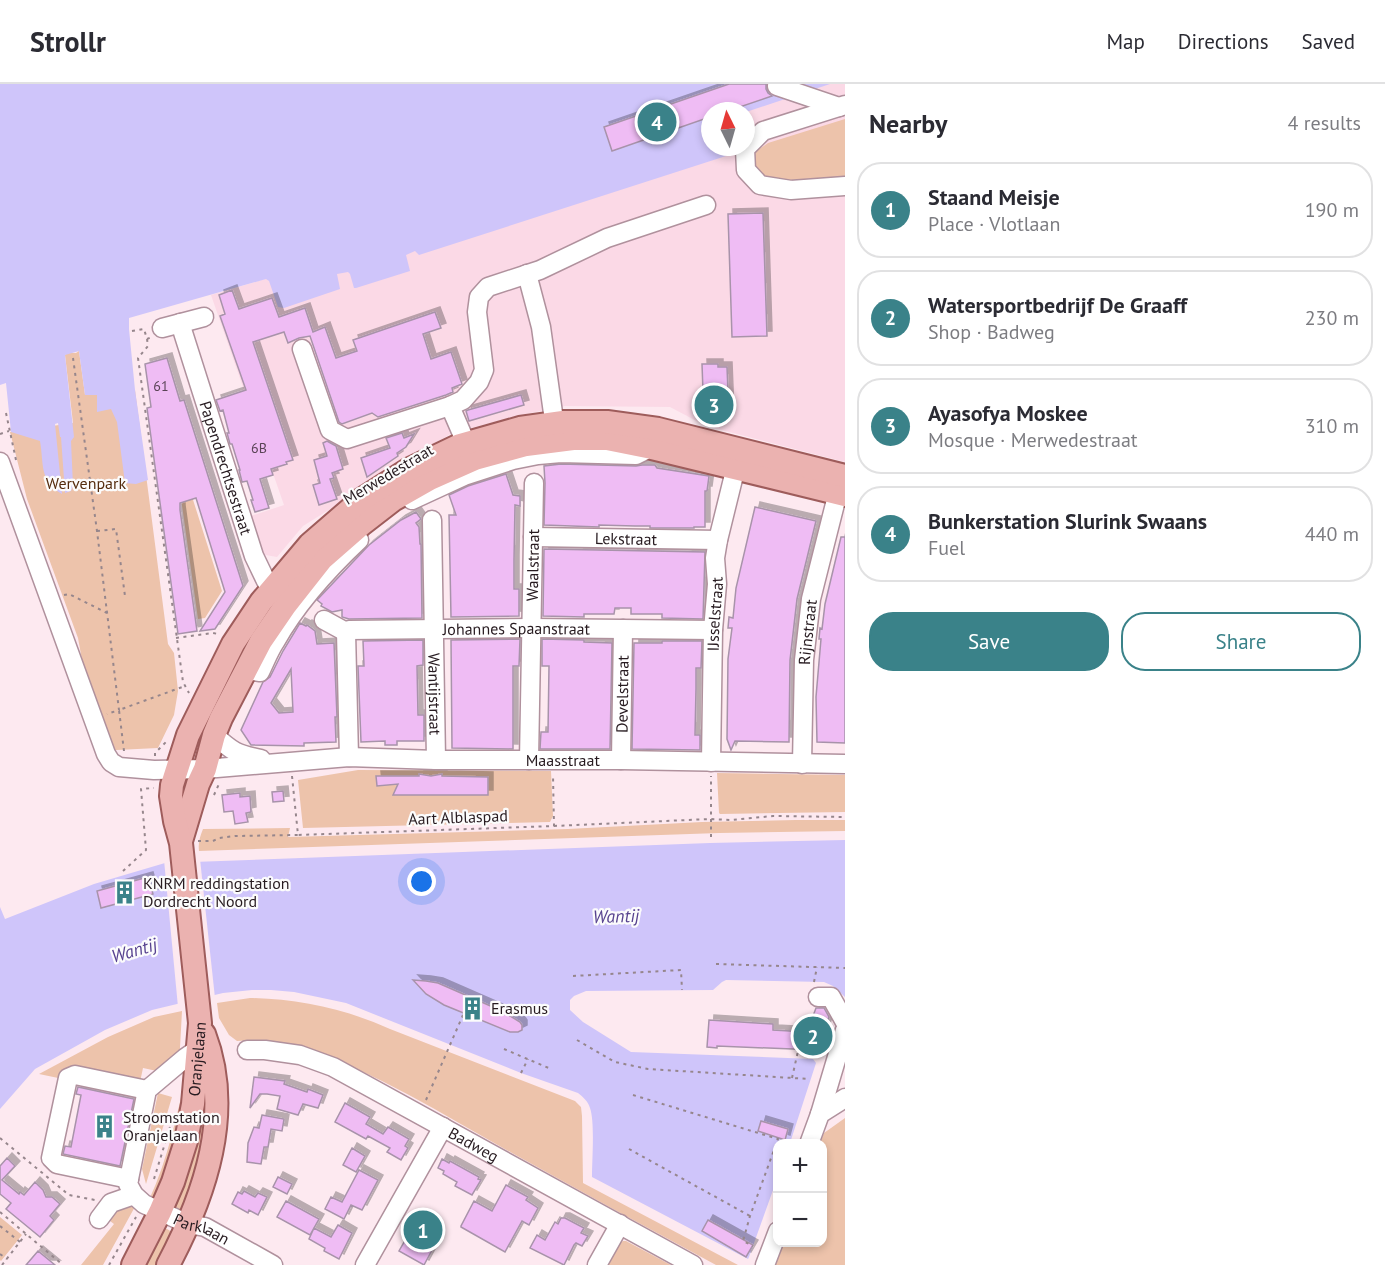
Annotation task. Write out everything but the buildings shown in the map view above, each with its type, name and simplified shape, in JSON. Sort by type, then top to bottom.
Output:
[{"type":"main road","name":"Merwedestraat","points":[[167,781],[180,735],[233,644],[261,602],[281,593],[393,500],[430,479],[475,459],[526,445],[562,422],[607,422],[658,429],[845,476]]},
{"type":"main road","name":"Merwedestraat","points":[[205,769],[214,735],[261,640],[281,593],[310,544],[362,500],[408,470],[460,445],[520,428],[554,426],[573,439],[607,440],[652,448],[841,502]]},
{"type":"main road","points":[[180,735],[195,764],[205,769],[198,784],[186,836],[200,1023]]},
{"type":"main road","points":[[167,781],[175,821],[186,836]]},
{"type":"main road","name":"Oranjelaan","points":[[133,1265],[142,1197],[173,1182],[186,1141],[193,1104],[200,1023]]},
{"type":"main road","name":"Oranjelaan","points":[[168,1265],[200,1195],[210,1160],[216,1125],[217,1105],[213,1066],[200,1023]]},
{"type":"street","points":[[777,86],[836,105]]},
{"type":"street","points":[[836,105],[763,131],[745,149],[746,170],[760,185],[791,190],[845,186]]},
{"type":"street","points":[[302,349],[330,430],[347,439],[450,406],[463,400],[479,381],[484,370],[477,312],[479,297],[488,287],[540,270],[607,238],[706,205]]},
{"type":"street","points":[[527,274],[541,327],[554,426]]},
{"type":"street","points":[[162,328],[204,317]]},
{"type":"street","name":"Papendrechtsestraat","points":[[180,323],[254,556],[266,581],[281,593]]},
{"type":"street","points":[[450,406],[466,443]]},
{"type":"street","name":"Merwedestraat","points":[[245,670],[260,672],[274,642],[324,574],[372,529],[402,506],[464,476],[513,460],[561,453],[636,455],[652,448]]},
{"type":"street","points":[[0,462],[106,754],[111,762],[122,768]]},
{"type":"street","name":"IJsselstraat","points":[[711,762],[716,558],[734,473]]},
{"type":"street","name":"Waalstraat","points":[[529,760],[534,483]]},
{"type":"street","name":"Rijnstraat","points":[[802,764],[804,660],[811,599],[841,502]]},
{"type":"street","name":"Wantijstraat","points":[[432,520],[436,760]]},
{"type":"street","name":"Lekstraat","points":[[533,537],[718,540]]},
{"type":"street","points":[[324,620],[346,632],[349,757]]},
{"type":"street","name":"Johannes Spaanstraat","points":[[346,632],[350,630],[434,628],[713,630]]},
{"type":"street","name":"Develstraat","points":[[621,760],[623,629]]},
{"type":"street","name":"Maasstraat","points":[[214,735],[231,750],[242,756],[285,762]]},
{"type":"street","name":"Maasstraat","points":[[122,768],[151,761],[167,781],[205,769],[349,757],[845,764]]},
{"type":"street","points":[[816,989],[831,997],[845,1022]]},
{"type":"street","points":[[811,1139],[845,1030]]},
{"type":"street","points":[[99,1220],[111,1203],[142,1197],[147,1090],[198,1049]]},
{"type":"street","name":"Badweg","points":[[247,1050],[300,1055],[333,1067],[693,1265]]},
{"type":"street","name":"Parklaan","points":[[147,1090],[75,1075],[68,1078],[51,1158],[57,1164],[142,1197],[188,1224],[205,1227],[273,1265]]},
{"type":"street","points":[[820,1114],[845,1098]]},
{"type":"street","points":[[365,1265],[443,1127]]},
{"type":"street","points":[[597,1265],[620,1224]]},
{"type":"street","points":[[765,1265],[773,1242]]},
{"type":"path","points":[[147,339],[148,346],[138,358],[183,682],[190,694],[193,687]]},
{"type":"path","points":[[73,358],[119,710],[122,768]]},
{"type":"path","points":[[0,434],[10,430]]},
{"type":"path","points":[[97,531],[116,529],[125,596]]},
{"type":"path","points":[[69,594],[107,613]]},
{"type":"path","points":[[176,638],[213,633],[220,636],[224,630]]},
{"type":"path","points":[[109,713],[185,686]]},
{"type":"path","points":[[151,761],[168,741],[180,735]]},
{"type":"path","points":[[553,760],[554,826]]},
{"type":"path","points":[[285,762],[298,835]]},
{"type":"path","points":[[711,762],[711,837]]},
{"type":"path","points":[[123,871],[146,850],[141,789],[167,781]]},
{"type":"path","name":"Aart Alblaspad","points":[[186,836],[213,841],[219,837],[235,836],[731,820],[773,816],[845,817]]},
{"type":"path","points":[[716,964],[845,968]]},
{"type":"path","points":[[816,989],[817,967]]},
{"type":"path","points":[[573,976],[681,970],[682,990]]},
{"type":"path","points":[[419,1114],[463,1015]]},
{"type":"path","points":[[577,1040],[615,1062],[648,1069],[809,1079]]},
{"type":"path","points":[[504,1049],[551,1069]]},
{"type":"path","points":[[792,1078],[798,1051]]},
{"type":"path","points":[[521,1073],[528,1059]]},
{"type":"path","points":[[633,1095],[778,1139],[743,1241],[753,1246]]},
{"type":"path","name":"Oranjelaan","points":[[154,1180],[171,1122]]},
{"type":"path","points":[[629,1149],[750,1216]]},
{"type":"path","points":[[109,1265],[142,1197]]},
{"type":"path","points":[[0,1212],[63,1263]]},
{"type":"path","points":[[0,1226],[20,1242]]},
{"type":"path","points":[[2,1265],[27,1234]]},
{"type":"path","points":[[0,1254],[7,1259]]},
{"type":"shaded area","points":[[808,84],[845,84],[845,462],[706,426],[670,407],[565,406],[452,433],[303,526],[277,557],[260,554],[248,517],[284,505],[211,295],[701,150],[701,156],[755,156],[755,107]]},
{"type":"green space","points":[[845,119],[845,180],[789,184],[766,180],[754,170],[752,156],[768,143]]},
{"type":"green space","name":"Wervenpark","points":[[79,351],[85,395],[135,390],[168,644],[174,653],[178,691],[174,715],[158,748],[96,751],[97,742],[78,638],[27,499],[10,432],[73,423],[65,355]]},
{"type":"green space","points":[[181,462],[222,591],[205,618],[198,619],[176,463]]},
{"type":"green space","points":[[358,770],[551,771],[553,816],[550,822],[303,828],[298,780]]},
{"type":"green space","points":[[717,773],[845,775],[845,812],[720,814]]},
{"type":"green space","points":[[845,820],[845,831],[719,833],[199,851],[203,829],[290,828],[288,837]]},
{"type":"green space","points":[[250,998],[286,1000],[322,1006],[356,1016],[575,1101],[581,1107],[582,1116],[583,1183],[738,1265],[716,1265],[368,1074],[304,1049],[260,1041],[237,1041],[229,1035],[219,1018],[217,1003]]},
{"type":"green space","points":[[182,1011],[179,1066],[157,1071],[143,1068],[140,1082],[63,1079],[39,1074],[108,1037],[154,1017]]},
{"type":"green space","points":[[204,1063],[211,1125],[184,1211],[175,1211],[173,1206]]},
{"type":"green space","points":[[187,1071],[187,1103],[159,1198],[149,1200],[167,1153]]},
{"type":"green space","points":[[158,1093],[172,1097],[146,1184],[142,1169]]},
{"type":"green space","points":[[845,1118],[845,1265],[775,1265],[782,1247],[827,1247],[827,1139],[822,1139],[824,1133]]},
{"type":"green space","points":[[137,1203],[103,1265],[81,1265],[114,1224],[106,1218],[113,1209]]},
{"type":"green space","points":[[0,1217],[22,1235],[1,1261],[0,1260]]},
{"type":"green space","points":[[161,1229],[172,1232],[161,1265],[141,1265]]},
{"type":"green space","points":[[623,1241],[626,1241],[671,1265],[608,1265]]},
{"type":"water","points":[[0,84],[830,84],[755,109],[755,102],[701,102],[701,156],[726,156],[419,255],[415,251],[406,255],[410,271],[356,288],[348,272],[337,274],[340,289],[284,308],[278,307],[269,281],[266,279],[129,318],[135,390],[148,480],[136,484],[125,483],[117,422],[111,409],[97,412],[97,395],[85,395],[79,351],[65,355],[74,437],[71,441],[73,486],[71,491],[65,493],[58,423],[55,424],[62,494],[46,478],[40,441],[11,432],[6,383],[0,385]]},
{"type":"water","name":"Wantij","points":[[845,840],[845,997],[833,986],[824,982],[726,980],[713,990],[586,991],[570,1000],[570,1010],[583,1022],[631,1052],[813,1059],[816,1063],[791,1139],[773,1139],[773,1190],[748,1259],[592,1177],[592,1114],[588,1103],[578,1093],[521,1073],[346,1003],[294,992],[252,990],[223,993],[152,1010],[105,1030],[35,1069],[0,1109],[0,907],[5,919],[94,884],[165,863]]},
{"type":"pier","points":[[200,859],[215,998],[178,1007],[164,860]]},
{"type":"place","name":"Bunkerstation Slurink Swaans","points":[[657,122]]},
{"type":"place","name":"Ayasofya Moskee","points":[[714,405]]},
{"type":"place","name":"KNRM reddingstation Dordrecht Noord","points":[[125,892]]},
{"type":"place","name":"Erasmus","points":[[473,1008]]},
{"type":"place","name":"Watersportbedrijf De Graaff","points":[[813,1036]]},
{"type":"place","name":"Stroomstation Oranjelaan","points":[[105,1126]]},
{"type":"place","name":"Staand Meisje","points":[[423,1230]]}]
